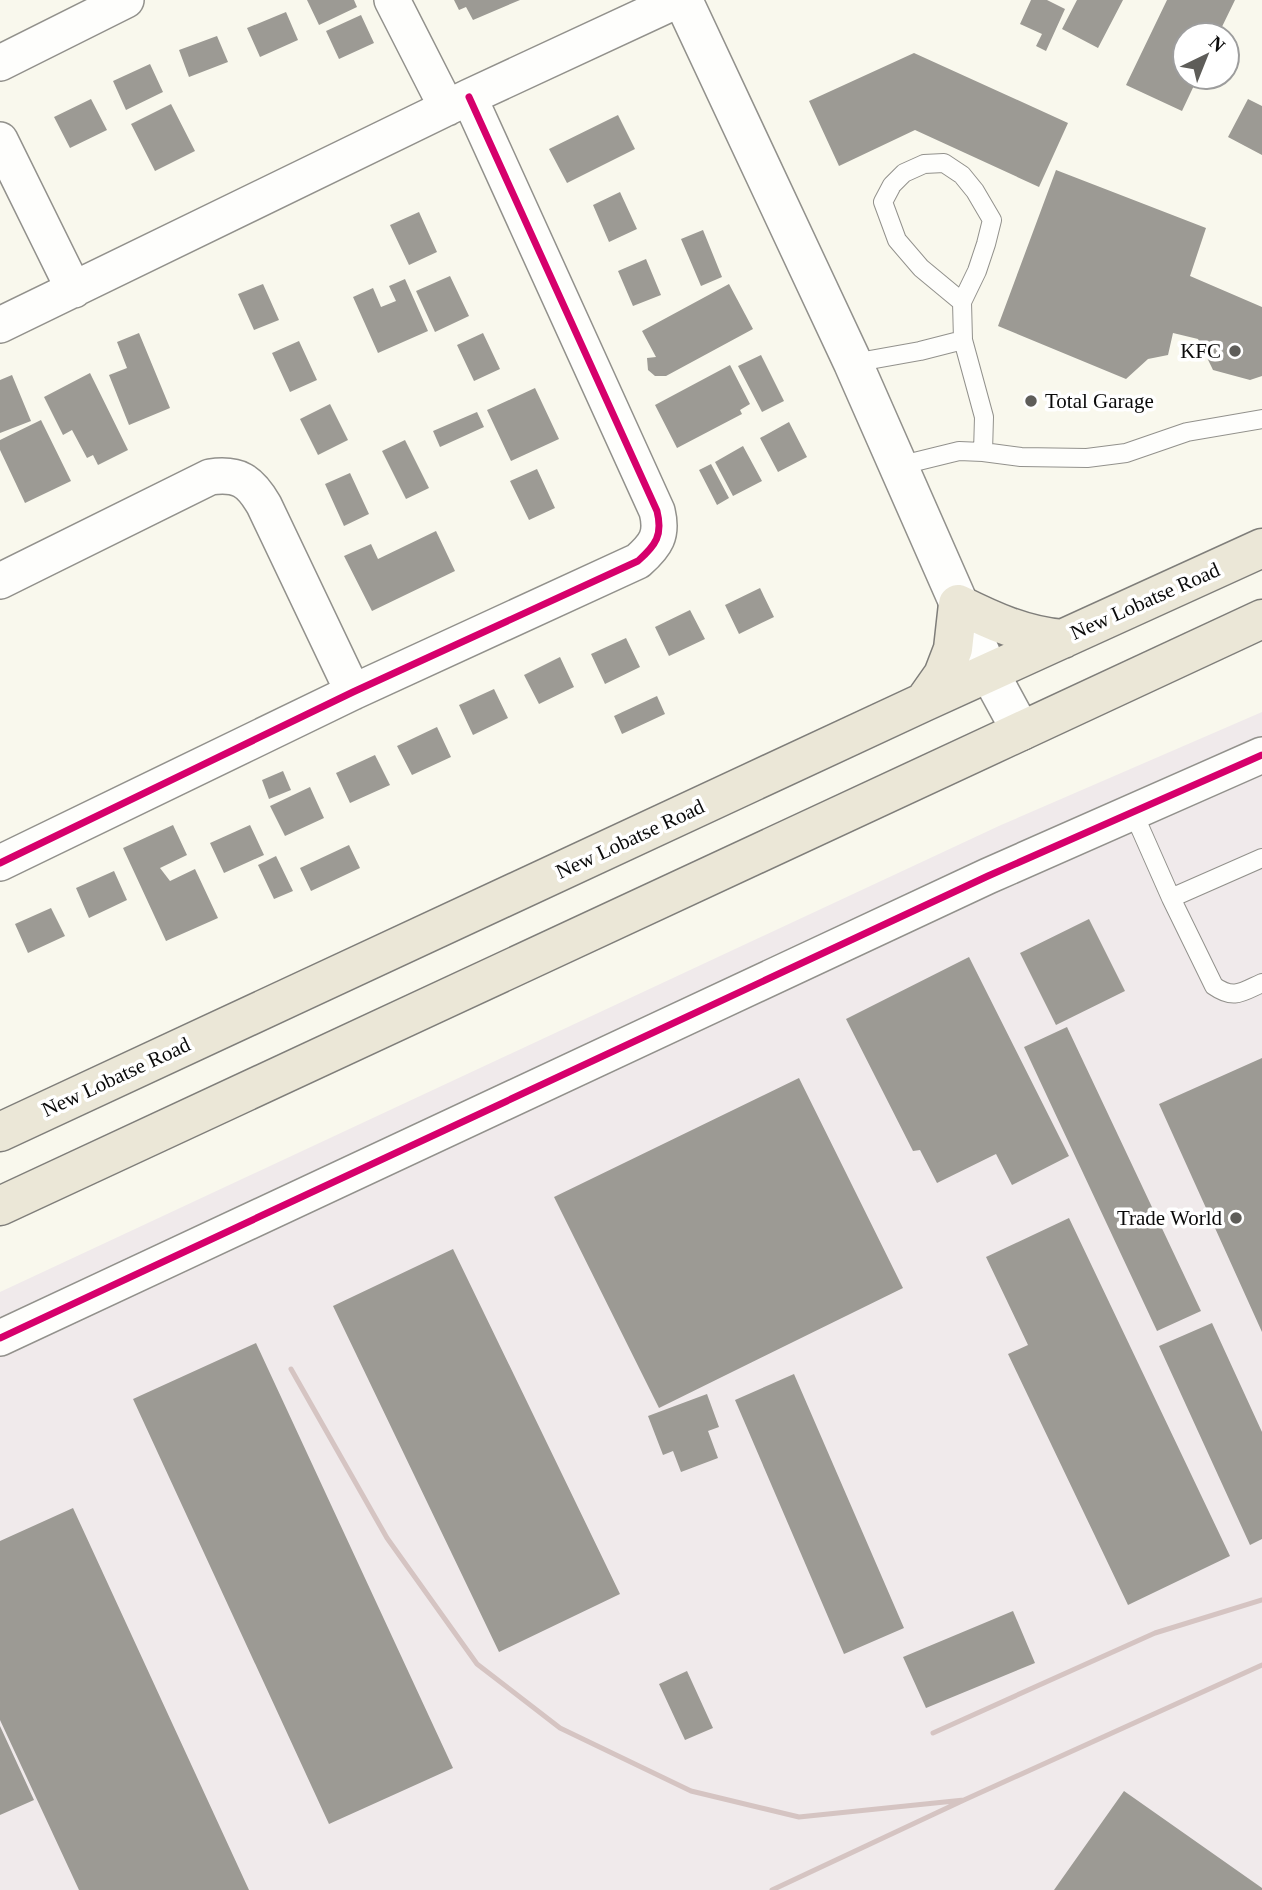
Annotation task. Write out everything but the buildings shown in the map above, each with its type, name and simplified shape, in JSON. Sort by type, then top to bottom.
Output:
[{"type":"main road","name":"New Lobatse Road","points":[[0,1132],[924,702],[1262,548]]},
{"type":"main road","points":[[924,702],[943,675],[953,649],[958,604],[993,622],[1041,637],[1063,639]]},
{"type":"main road","points":[[0,1206],[1262,619]]},
{"type":"street","points":[[0,63],[126,0]]},
{"type":"street","points":[[0,863],[353,692],[638,561],[650,551],[658,539],[661,525],[651,498],[458,103],[393,0]]},
{"type":"street","points":[[0,325],[458,103],[678,0]]},
{"type":"street","points":[[683,0],[853,363],[989,672],[1021,731]]},
{"type":"street","points":[[0,141],[74,290]]},
{"type":"street","points":[[0,582],[210,477],[226,475],[243,480],[256,491],[264,505],[353,692]]},
{"type":"street","points":[[0,1338],[988,876],[1262,755]]},
{"type":"lane","points":[[962,302],[921,268],[897,240],[883,202],[892,185],[904,173],[924,164],[944,163],[962,175],[992,220],[986,244],[962,302],[964,340],[984,417],[983,452]]},
{"type":"lane","points":[[853,363],[964,340]]},
{"type":"lane","points":[[898,466],[959,451],[1021,457],[1087,458],[1126,453],[1186,432],[1262,419]]},
{"type":"lane","points":[[1133,812],[1214,986],[1224,993],[1238,995],[1262,983]]},
{"type":"lane","points":[[1171,898],[1262,858]]},
{"type":"shaded area","points":[[1262,712],[1262,1890],[0,1890],[0,1292],[1001,825]]},
{"type":"railway","points":[[291,1369],[387,1538],[477,1664],[560,1728],[691,1791],[799,1817],[964,1800]]},
{"type":"railway","points":[[933,1733],[1155,1633],[1262,1600]]},
{"type":"railway","points":[[772,1890],[1262,1665]]},
{"type":"cycle path","points":[[0,863],[353,692],[638,561],[654,544],[659,527],[657,511],[469,97]]},
{"type":"cycle path","points":[[0,1338],[988,876],[1262,755]]},
{"type":"place","name":"KFC","points":[[1235,351]]},
{"type":"place","name":"Total Garage","points":[[1031,401]]},
{"type":"place","name":"Trade World","points":[[1236,1218]]}]
